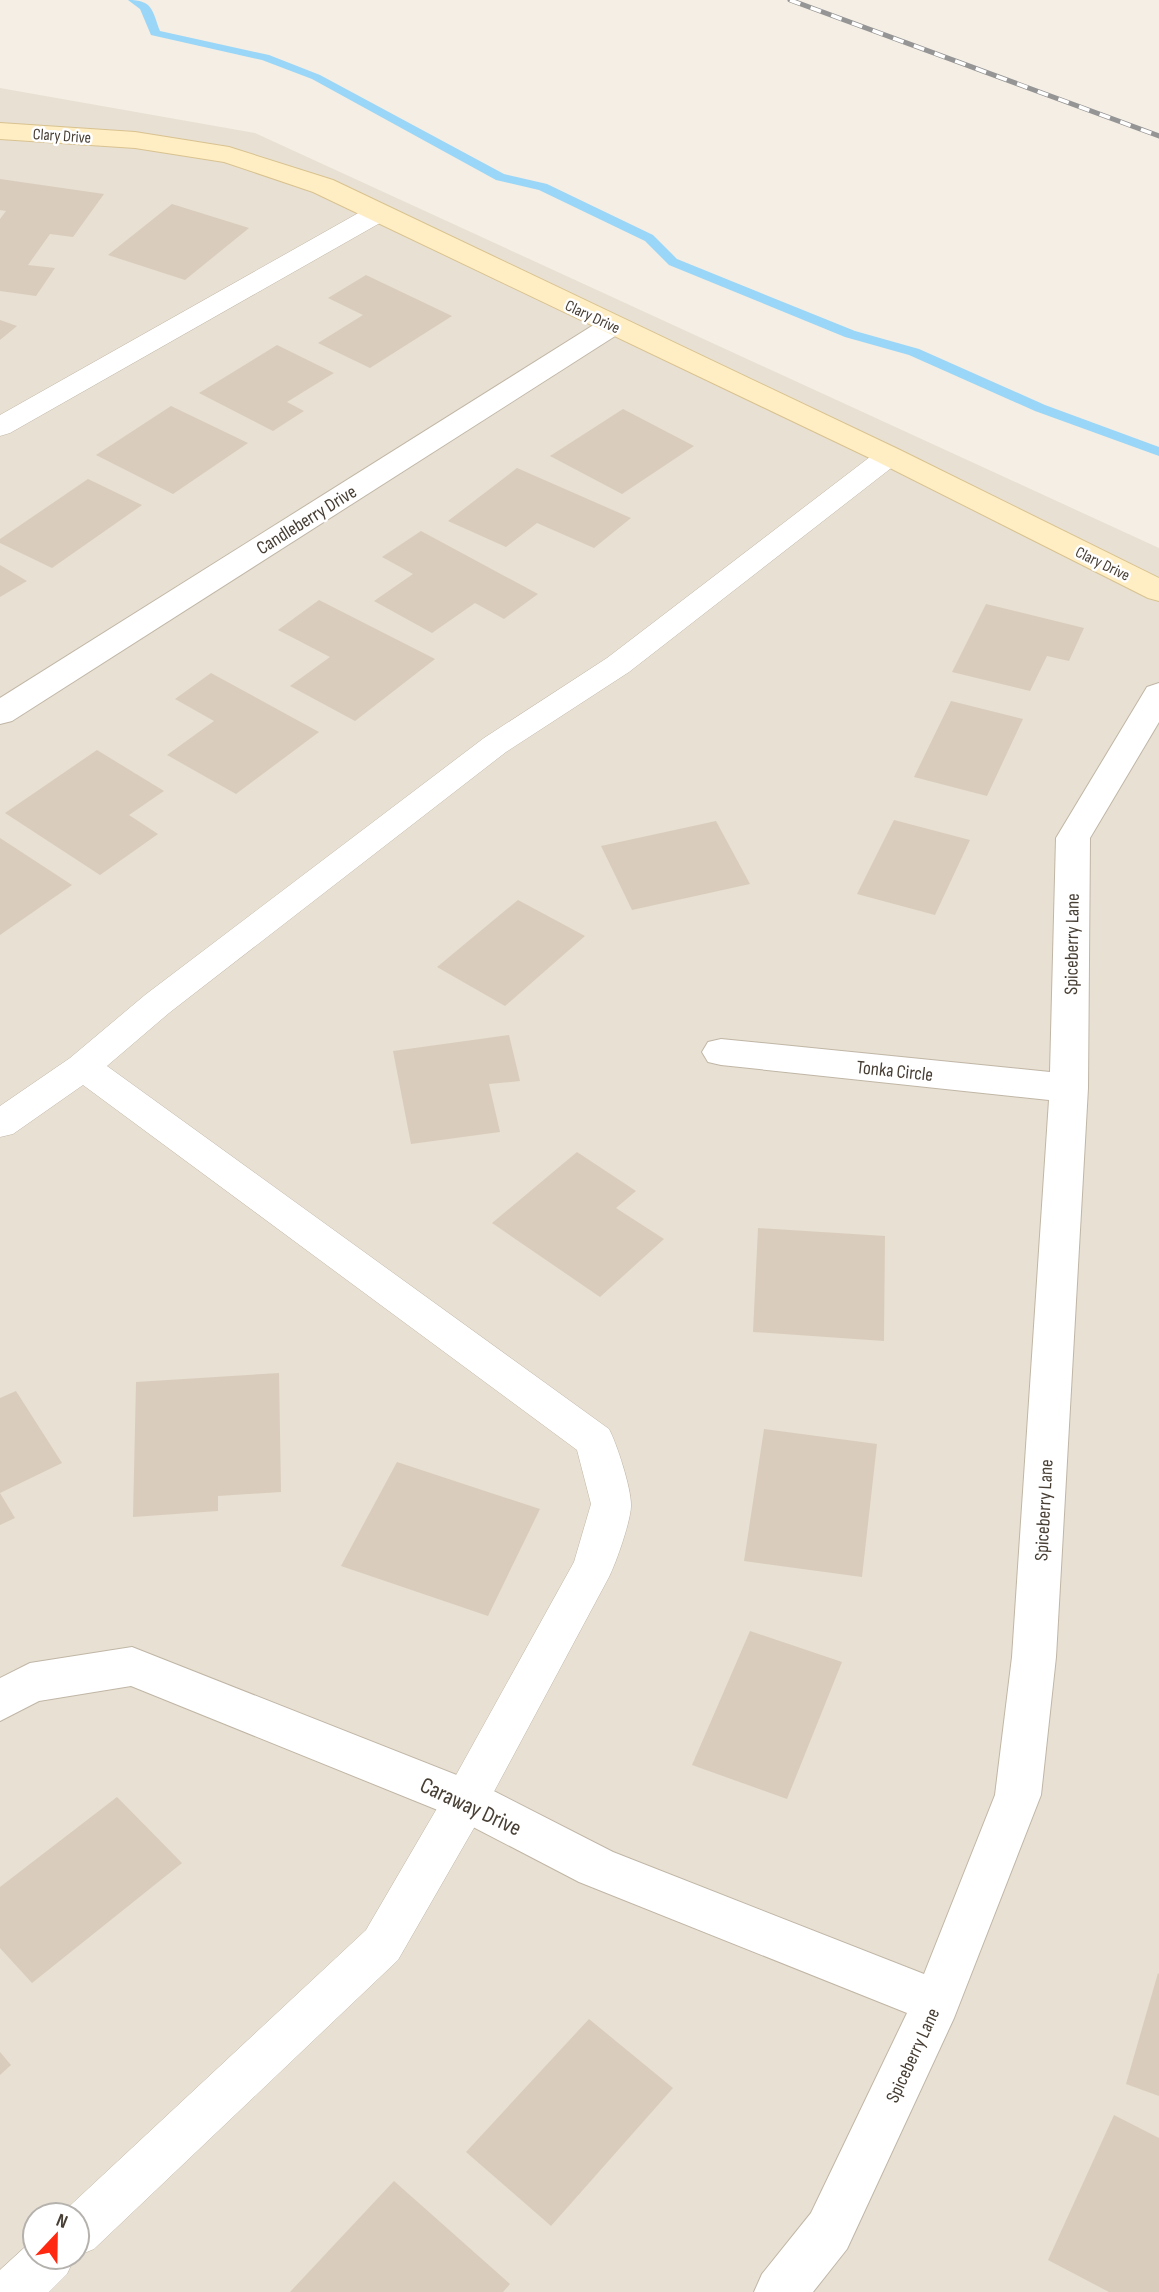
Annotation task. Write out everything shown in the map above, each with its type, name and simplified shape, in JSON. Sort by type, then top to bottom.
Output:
[{"type":"street","name":"Clary Drive","points":[[0,131],[135,140],[229,155],[323,187],[888,456],[1159,591]]},
{"type":"street","name":"Candleberry Drive","points":[[0,713],[613,325]]},
{"type":"street","name":"Spiceberry Lane","points":[[779,2292],[829,2231],[937,2003],[1018,1795],[1034,1657],[1069,1088],[1073,838],[1159,694]]},
{"type":"street","name":"Tonka Circle","points":[[721,1052],[1069,1088]]},
{"type":"street","name":"Caraway Drive","points":[[0,1701],[30,1683],[132,1666],[466,1800],[596,1867],[937,2003]]},
{"type":"lane","points":[[0,427],[378,213]]},
{"type":"lane","points":[[0,1124],[83,1068],[156,1004],[484,754],[618,665],[888,456]]},
{"type":"lane","points":[[83,1068],[595,1441],[611,1504],[594,1565],[466,1800],[382,1945],[91,2219]]},
{"type":"lane","points":[[13,2292],[35,2271]]},
{"type":"shaded area","points":[[0,88],[255,133],[1159,548],[1159,2292],[0,2292]]},
{"type":"building","points":[[0,179],[104,194],[73,237],[50,234],[28,265],[55,268],[36,296],[0,291],[0,219],[6,211],[0,210]]},
{"type":"building","points":[[172,204],[249,228],[185,280],[108,255]]},
{"type":"building","points":[[366,275],[452,316],[370,368],[318,343],[363,315],[328,298]]},
{"type":"building","points":[[0,320],[17,326],[0,340]]},
{"type":"building","points":[[277,345],[334,373],[287,402],[304,411],[273,431],[199,393]]},
{"type":"building","points":[[171,406],[248,443],[173,494],[96,455]]},
{"type":"building","points":[[623,409],[694,446],[622,494],[550,456]]},
{"type":"building","points":[[517,468],[631,518],[594,548],[537,523],[506,547],[448,521]]},
{"type":"building","points":[[88,479],[142,505],[52,568],[0,543],[0,539]]},
{"type":"building","points":[[421,531],[538,594],[504,619],[475,603],[432,633],[374,601],[413,574],[382,557]]},
{"type":"building","points":[[0,565],[27,581],[0,597]]},
{"type":"building","points":[[319,600],[435,659],[355,721],[290,686],[330,657],[278,630]]},
{"type":"building","points":[[986,604],[1084,628],[1069,661],[1047,656],[1030,691],[952,672]]},
{"type":"building","points":[[211,673],[319,732],[236,794],[167,755],[214,721],[175,699]]},
{"type":"building","points":[[951,701],[1023,719],[987,796],[914,777]]},
{"type":"building","points":[[97,750],[164,791],[129,815],[158,834],[100,875],[5,813]]},
{"type":"building","points":[[894,820],[970,840],[935,915],[857,894]]},
{"type":"building","points":[[716,821],[750,884],[632,910],[601,846]]},
{"type":"building","points":[[0,838],[72,885],[0,935]]},
{"type":"building","points":[[518,900],[585,936],[505,1006],[437,967]]},
{"type":"building","points":[[509,1035],[520,1081],[489,1084],[500,1132],[411,1144],[393,1051]]},
{"type":"building","points":[[577,1152],[636,1191],[616,1208],[664,1239],[600,1297],[492,1223]]},
{"type":"building","points":[[758,1228],[885,1236],[884,1341],[753,1332]]},
{"type":"building","points":[[279,1373],[281,1492],[218,1496],[218,1511],[133,1517],[136,1382]]},
{"type":"building","points":[[16,1391],[62,1463],[0,1493],[0,1398]]},
{"type":"building","points":[[764,1429],[877,1444],[862,1577],[744,1561]]},
{"type":"building","points":[[397,1462],[540,1509],[488,1616],[341,1566]]},
{"type":"building","points":[[0,1493],[15,1518],[0,1525]]},
{"type":"building","points":[[750,1631],[842,1662],[787,1799],[692,1765]]},
{"type":"building","points":[[117,1797],[182,1863],[32,1983],[0,1948],[0,1887]]},
{"type":"building","points":[[1159,1974],[1159,2096],[1126,2084]]},
{"type":"building","points":[[589,2019],[673,2088],[551,2226],[466,2152]]},
{"type":"building","points":[[0,2052],[11,2065],[0,2075]]},
{"type":"building","points":[[1114,2115],[1159,2138],[1159,2292],[1109,2292],[1048,2260]]},
{"type":"building","points":[[394,2181],[510,2284],[503,2292],[290,2292]]},
{"type":"waterway","points":[[134,0],[145,7],[155,33],[265,57],[316,77],[500,177],[543,187],[649,238],[673,262],[850,334],[914,352],[1040,408],[1159,452]]},
{"type":"railway","points":[[790,0],[1159,136]]}]
